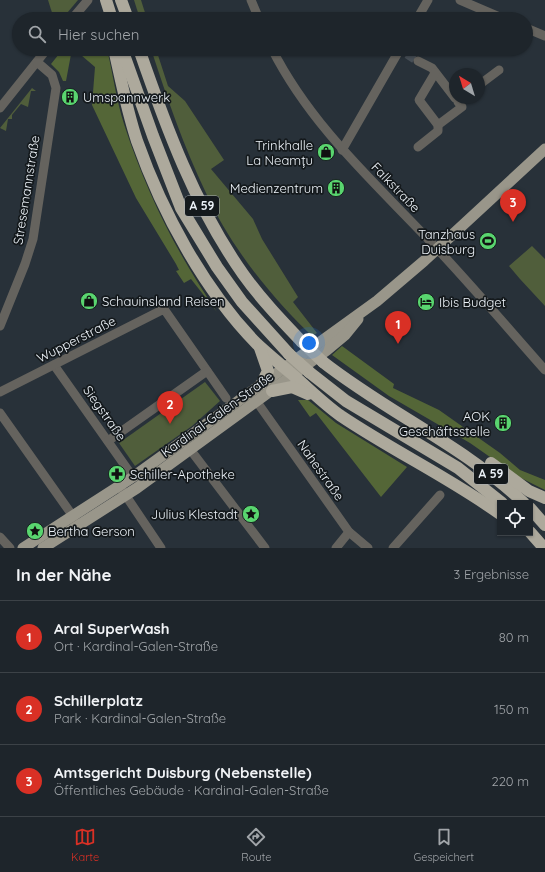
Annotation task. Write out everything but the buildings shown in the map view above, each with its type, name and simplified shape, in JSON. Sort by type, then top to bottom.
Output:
[{"type":"highway","points":[[106,0],[108,12]]},
{"type":"highway","points":[[106,0],[110,12]]},
{"type":"highway","points":[[121,0],[125,12]]},
{"type":"highway","points":[[116,56],[126,103],[137,141],[158,191],[180,236],[202,273],[227,308],[258,344],[323,402],[377,439],[497,512]]},
{"type":"highway","name":"A 59","points":[[124,56],[181,208],[217,267],[242,302],[288,354],[346,401],[458,468],[498,500]]},
{"type":"highway","name":"A 59","points":[[141,56],[169,131],[212,226],[244,275],[270,309],[323,362],[360,390],[456,448],[492,474],[521,500]]},
{"type":"highway","points":[[258,344],[265,358],[268,371],[262,383]]},
{"type":"highway","points":[[272,391],[292,387],[323,402]]},
{"type":"highway","points":[[456,448],[487,460],[529,491],[545,498]]},
{"type":"highway","points":[[533,511],[545,525]]},
{"type":"highway","points":[[533,535],[544,548]]},
{"type":"highway","points":[[524,536],[535,548]]},
{"type":"main road","name":"Kardinal-Galen-Straße","points":[[43,548],[127,495],[191,451],[272,391],[289,372],[437,249],[545,149]]},
{"type":"main road","name":"Kardinal-Galen-Straße","points":[[23,548],[133,477],[262,383],[289,372]]},
{"type":"street","points":[[78,12],[88,0]]},
{"type":"street","points":[[251,0],[256,12]]},
{"type":"street","points":[[421,12],[428,0]]},
{"type":"street","points":[[460,0],[488,12]]},
{"type":"street","points":[[533,31],[545,36]]},
{"type":"street","points":[[0,108],[42,56]]},
{"type":"street","name":"Falkstraße","points":[[276,56],[300,96],[339,147],[437,249],[545,370]]},
{"type":"street","points":[[339,147],[399,56]]},
{"type":"street","points":[[418,61],[432,68],[449,89]]},
{"type":"street","name":"Stresemannstraße","points":[[0,326],[25,264],[32,239],[56,88],[52,75],[37,62]]},
{"type":"street","points":[[485,80],[499,70]]},
{"type":"street","points":[[418,147],[438,131],[438,125],[419,100],[435,73]]},
{"type":"street","points":[[438,125],[462,106],[461,104]]},
{"type":"street","name":"Wupperstraße","points":[[0,392],[164,309],[207,371]]},
{"type":"street","name":"Siegstraße","points":[[54,365],[133,477]]},
{"type":"street","points":[[108,441],[207,371],[226,398]]},
{"type":"street","name":"Nahestraße","points":[[257,402],[349,532],[368,548]]},
{"type":"street","points":[[0,413],[72,516],[75,522],[73,530]]},
{"type":"street","points":[[184,441],[265,548]]},
{"type":"street","points":[[119,486],[127,495],[161,548]]},
{"type":"street","points":[[393,548],[440,495]]},
{"type":"street","points":[[336,548],[349,532]]},
{"type":"street","points":[[0,536],[10,548]]},
{"type":"green space","points":[[48,0],[78,0],[68,12],[52,12]]},
{"type":"green space","points":[[134,0],[141,0],[145,12],[138,12]]},
{"type":"green space","points":[[57,56],[71,56],[66,81],[63,81],[59,72],[51,64]]},
{"type":"green space","points":[[82,56],[108,56],[121,115],[152,198],[188,267],[217,312],[191,279],[184,283],[176,271],[179,270],[176,264],[136,198],[92,105],[95,67]]},
{"type":"green space","points":[[153,56],[158,56],[168,86],[185,101],[224,160],[211,169],[253,219],[262,239],[298,297],[293,302],[317,333],[312,336],[297,321],[267,288],[239,251],[216,213],[198,176]]},
{"type":"green space","points":[[32,88],[36,91],[31,91],[28,107],[21,104],[12,115],[12,119],[8,119],[6,131],[0,128]]},
{"type":"green space","points":[[532,246],[545,259],[545,306],[509,266]]},
{"type":"green space","points":[[342,346],[394,384],[393,388],[439,410],[500,453],[520,470],[545,480],[545,490],[517,476],[470,443],[389,396],[332,355]]},
{"type":"green space","points":[[205,382],[220,401],[192,426],[135,466],[119,443]]},
{"type":"green space","points":[[298,400],[308,400],[336,423],[407,467],[381,497],[316,413],[310,417]]},
{"type":"tunnel","points":[[410,56],[418,61]]},
{"type":"place","name":"Umspannwerk","points":[[70,97]]},
{"type":"place","name":"Trinkhalle La Neamțu","points":[[326,152]]},
{"type":"place","name":"Medienzentrum","points":[[336,188]]},
{"type":"place","name":"Amtsgericht Duisburg (Nebenstelle)","points":[[513,222]]},
{"type":"place","name":"Tanzhaus Duisburg","points":[[488,241]]},
{"type":"place","name":"Schauinsland Reisen","points":[[89,301]]},
{"type":"place","name":"Ibis Budget","points":[[426,302]]},
{"type":"place","name":"Aral SuperWash","points":[[398,344]]},
{"type":"place","name":"AOK Geschäftsstelle","points":[[503,423]]},
{"type":"place","name":"Schillerplatz","points":[[170,424]]},
{"type":"place","name":"Schiller-Apotheke","points":[[117,474]]},
{"type":"place","name":"Julius Klestadt","points":[[251,514]]},
{"type":"place","name":"Bertha Gerson","points":[[35,531]]}]
